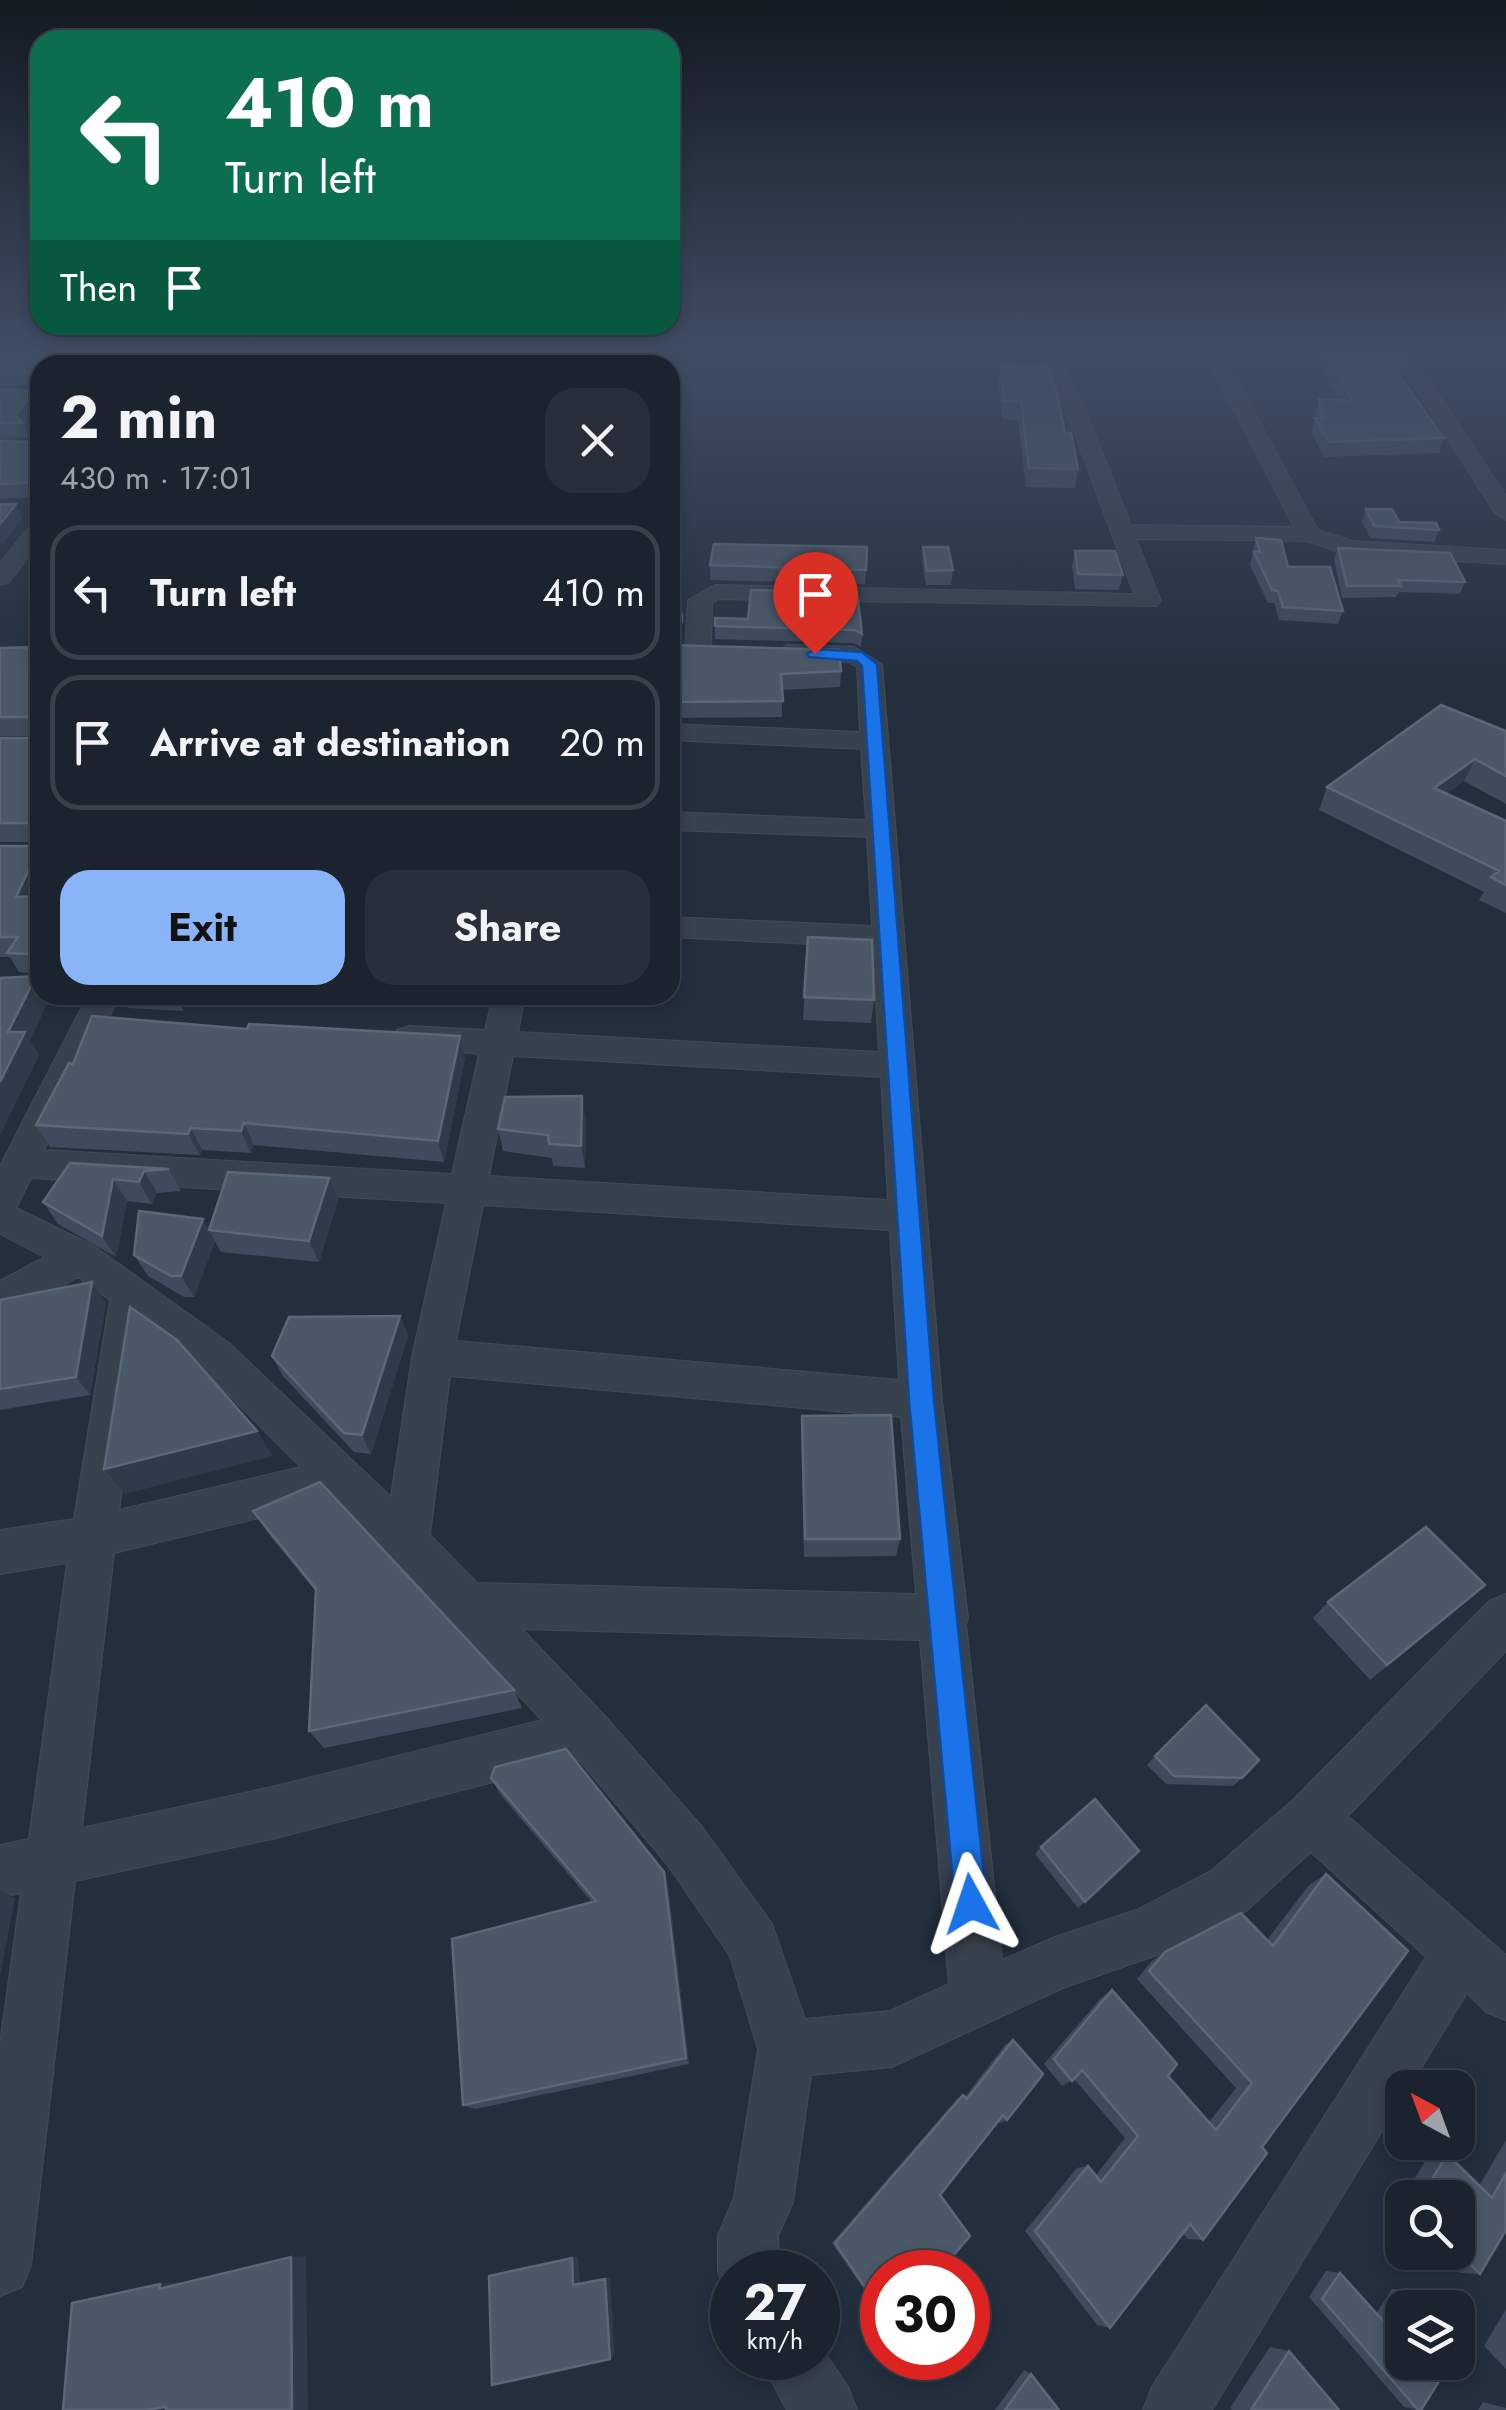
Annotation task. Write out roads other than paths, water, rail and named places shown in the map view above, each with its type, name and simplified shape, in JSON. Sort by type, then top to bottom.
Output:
[{"type":"street","points":[[978,1996],[922,1400],[868,660],[854,655],[684,649],[700,600],[715,592],[1144,603],[1150,599],[1095,459]]},
{"type":"street","points":[[1270,459],[1309,534]]},
{"type":"street","points":[[1472,459],[1506,512]]},
{"type":"street","points":[[30,525],[1,576],[30,576]]},
{"type":"street","points":[[1123,532],[1309,534],[1349,548],[1506,556]]},
{"type":"street","points":[[680,732],[874,740]]},
{"type":"street","points":[[680,821],[881,829]]},
{"type":"street","points":[[680,927],[888,937]]},
{"type":"street","points":[[407,1542],[432,1357],[464,1191],[501,1044],[507,1005]]},
{"type":"street","points":[[0,1203],[98,1008],[129,1024]]},
{"type":"street","points":[[369,1036],[896,1065]]},
{"type":"street","points":[[22,1163],[908,1216]]},
{"type":"street","points":[[0,1216],[80,1257],[215,1355],[407,1542],[588,1734],[686,1846],[753,1943],[786,2049],[763,2202],[748,2235],[748,2250]]},
{"type":"street","points":[[0,1298],[80,1257]]},
{"type":"street","points":[[0,2264],[25,1866],[93,1537],[130,1291]]},
{"type":"street","points":[[432,1357],[922,1400]]},
{"type":"street","points":[[0,1552],[93,1537],[342,1478]]},
{"type":"street","points":[[466,1605],[945,1618]]},
{"type":"street","points":[[786,2049],[892,2039],[978,1996],[1152,1930],[1204,1900],[1227,1892],[1312,1818],[1506,1617]]},
{"type":"street","points":[[25,1866],[272,1812],[588,1734]]},
{"type":"street","points":[[1312,1818],[1506,1992]]},
{"type":"street","points":[[1174,2410],[1462,1952]]},
{"type":"street","points":[[805,2380],[825,2410]]}]
